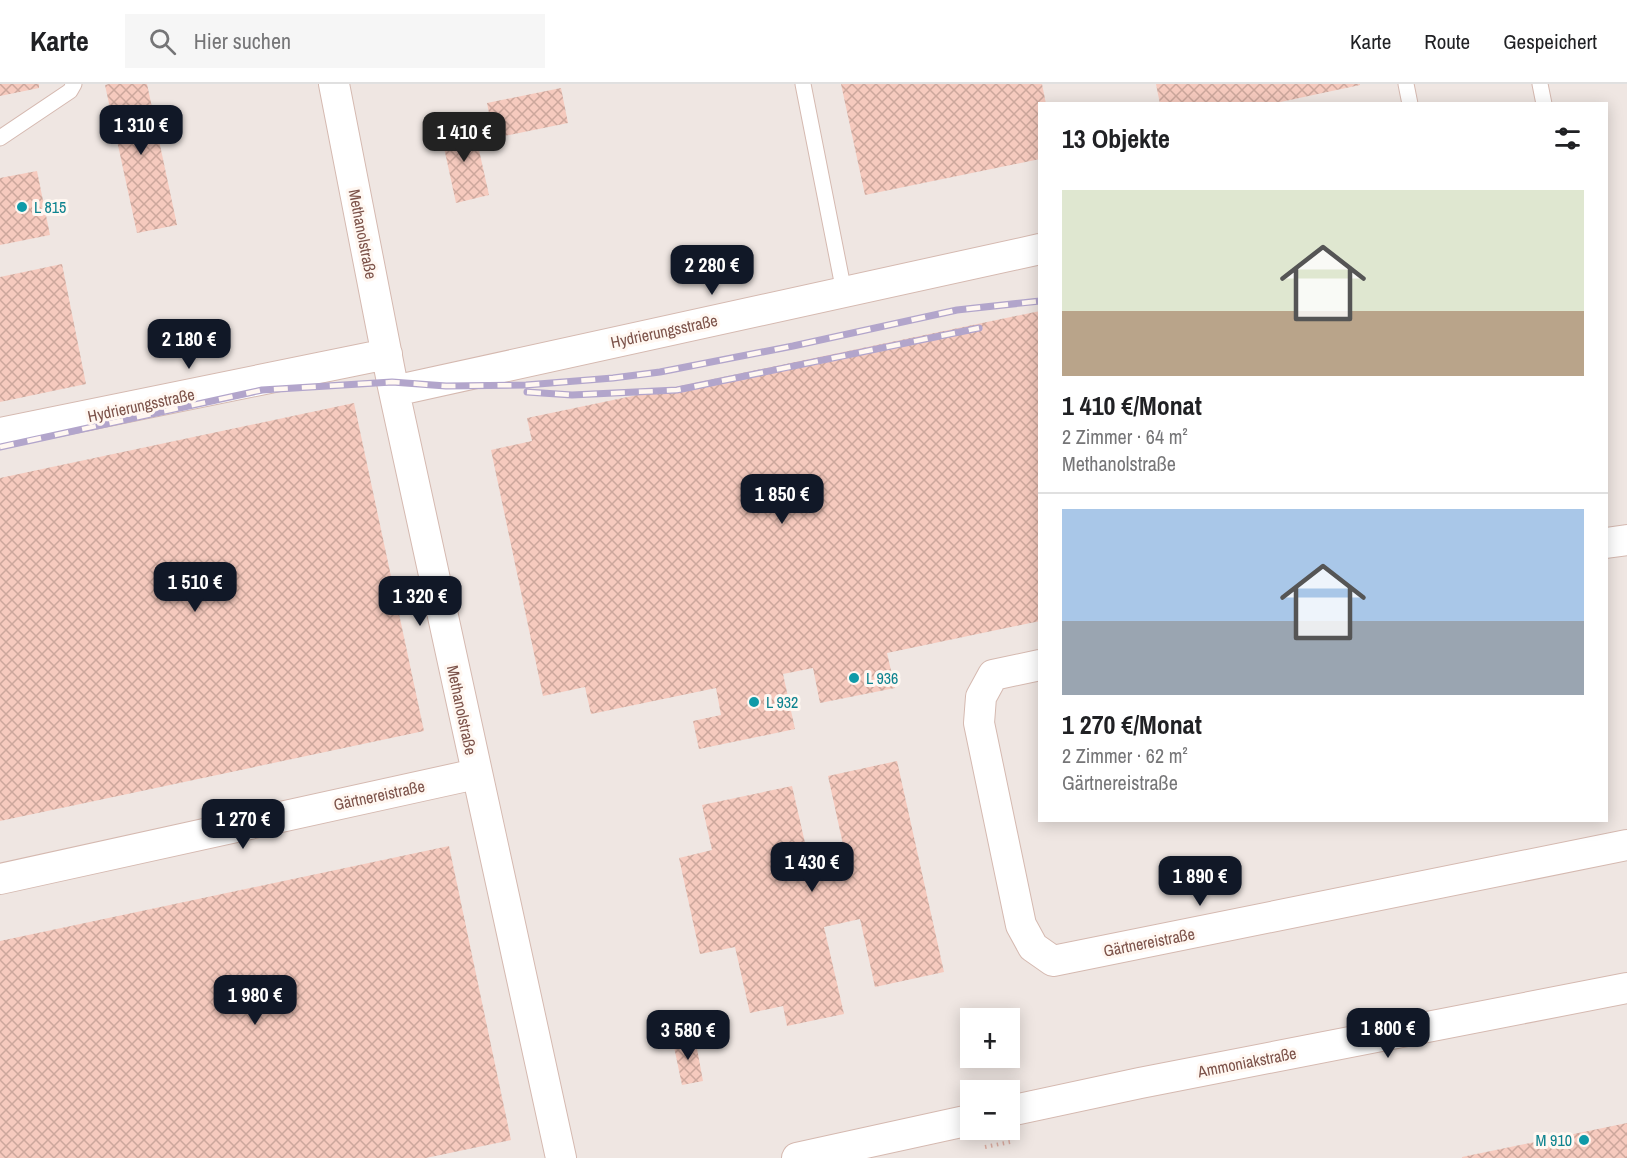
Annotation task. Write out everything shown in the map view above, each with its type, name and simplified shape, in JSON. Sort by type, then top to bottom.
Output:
[{"type":"street","name":"Methanolstraße","points":[[334,84],[394,391],[561,1158]]},
{"type":"street","name":"Hydrierungsstraße","points":[[394,391],[1038,249]]},
{"type":"street","name":"Hydrierungsstraße","points":[[0,434],[387,354]]},
{"type":"street","points":[[1608,543],[1627,540]]},
{"type":"street","name":"Gärtnereistraße","points":[[1038,665],[993,675],[981,697],[979,723],[1022,924],[1033,947],[1053,961],[1627,845]]},
{"type":"street","name":"Gärtnereistraße","points":[[0,879],[476,774]]},
{"type":"street","name":"Ammoniakstraße","points":[[1020,1109],[1140,1083],[1627,988]]},
{"type":"street","points":[[797,1158],[960,1122]]},
{"type":"lane","points":[[0,138],[70,91],[74,84]]},
{"type":"lane","points":[[803,84],[844,292]]},
{"type":"lane","points":[[1406,84],[1410,102]]},
{"type":"lane","points":[[1539,84],[1544,102]]},
{"type":"shaded area","points":[[0,84],[1627,84],[1627,1158],[0,1158]]},
{"type":"building","points":[[0,84],[39,84],[39,88],[0,96]]},
{"type":"building","points":[[147,84],[177,225],[137,233],[105,85]]},
{"type":"building","points":[[841,84],[1042,84],[1046,102],[1038,102],[1038,159],[865,195]]},
{"type":"building","points":[[1156,84],[1360,84],[1280,102],[1160,102]]},
{"type":"building","points":[[561,88],[568,123],[494,138],[487,103]]},
{"type":"building","points":[[473,123],[489,195],[456,203],[440,129]]},
{"type":"building","name":"L 815","points":[[37,171],[50,235],[0,245],[0,178]]},
{"type":"building","points":[[62,264],[86,384],[0,402],[0,277]]},
{"type":"building","points":[[1038,311],[1038,621],[887,653],[895,688],[820,703],[813,668],[783,674],[795,729],[699,749],[693,721],[721,715],[716,688],[591,714],[585,687],[543,696],[491,450],[532,441],[527,418]]},
{"type":"building","points":[[354,403],[424,731],[0,821],[0,478]]},
{"type":"building","points":[[897,761],[944,972],[875,987],[860,919],[824,927],[844,1014],[787,1026],[783,1006],[750,1013],[735,947],[700,954],[679,858],[712,850],[702,805],[792,786],[808,856],[844,849],[828,776]]},
{"type":"building","points":[[449,846],[511,1140],[426,1158],[0,1158],[0,941]]},
{"type":"building","points":[[695,1038],[703,1081],[682,1085],[673,1042]]},
{"type":"building","name":"M 910","points":[[1627,1123],[1627,1158],[1462,1158],[1462,1157]]},
{"type":"railway","points":[[0,447],[262,390],[392,382],[446,386],[526,385],[613,378],[660,372],[793,346],[957,310],[1038,301]]},
{"type":"railway","points":[[527,392],[572,395],[677,390],[979,328]]},
{"type":"place","name":"L 815","points":[[22,207]]},
{"type":"place","name":"L 936","points":[[854,678]]},
{"type":"place","name":"L 932","points":[[754,702]]},
{"type":"place","name":"M 910","points":[[1584,1140]]}]
